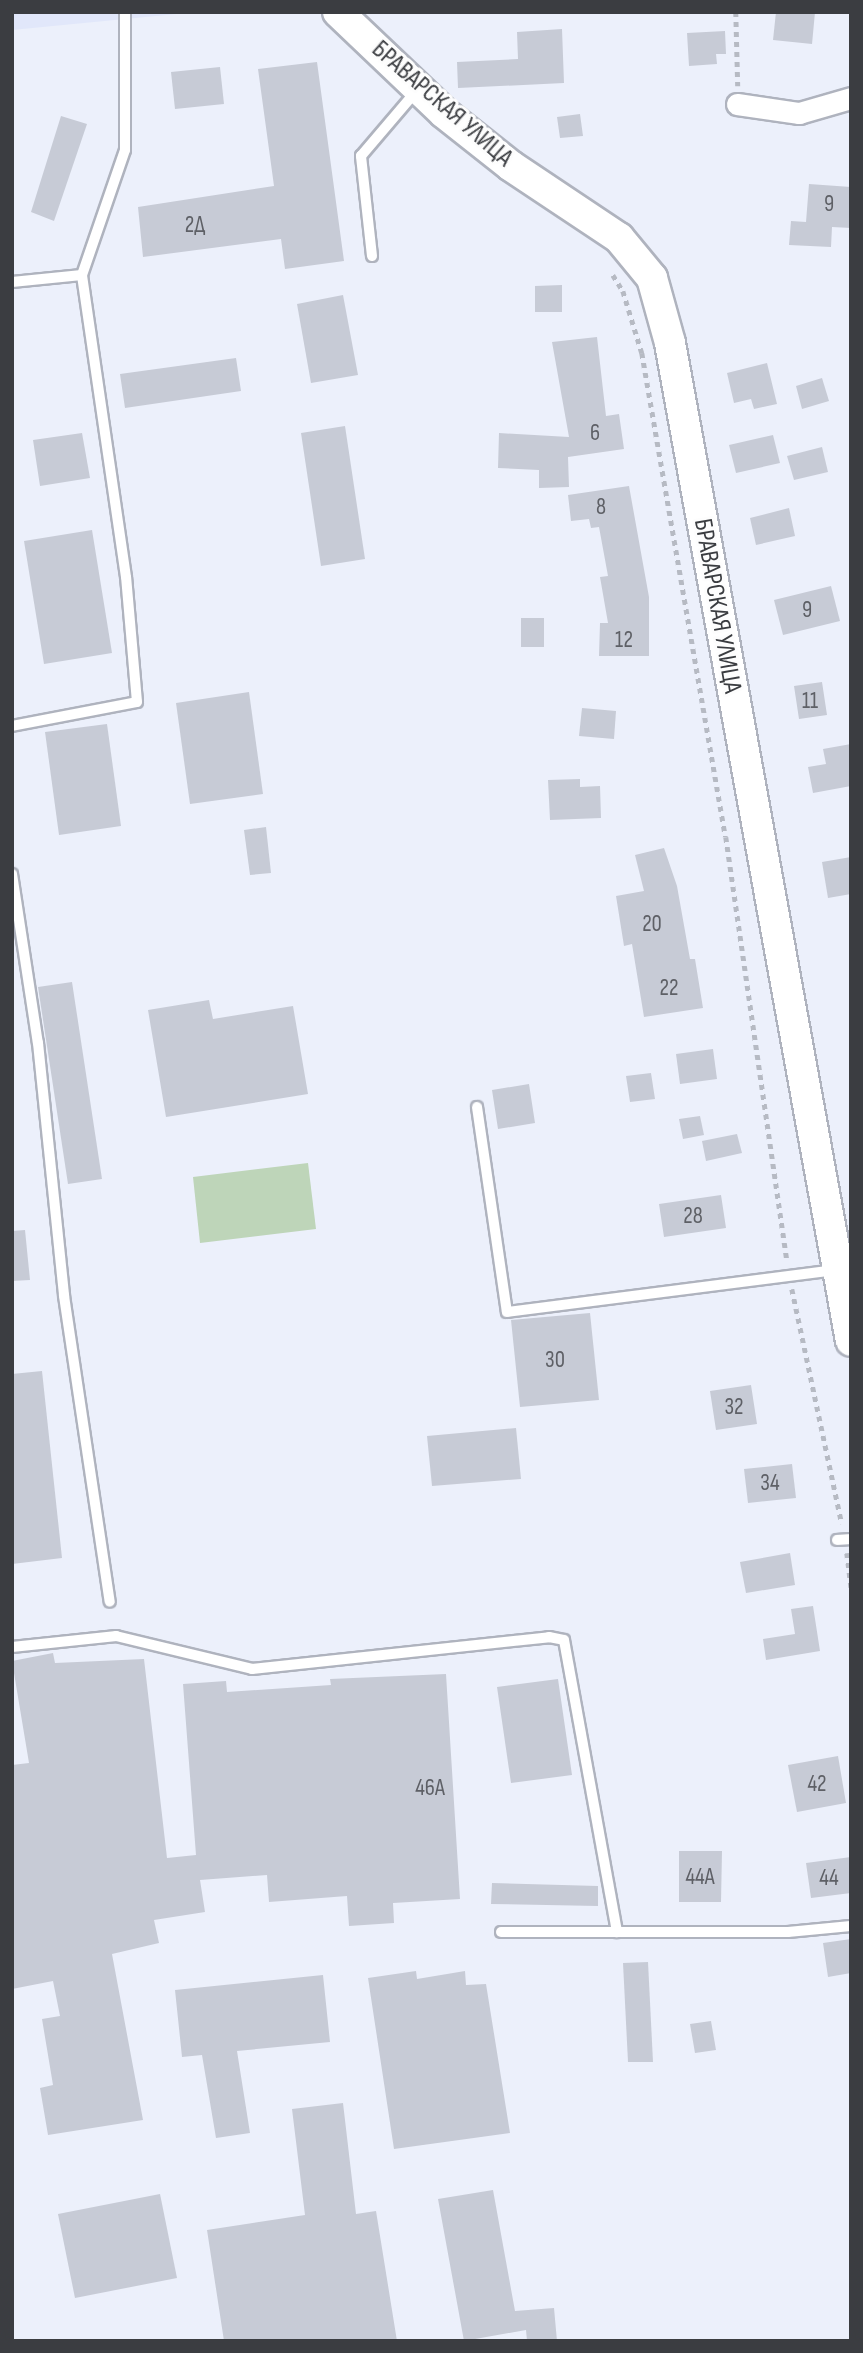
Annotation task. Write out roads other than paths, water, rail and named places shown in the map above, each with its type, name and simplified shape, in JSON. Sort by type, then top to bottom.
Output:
[{"type":"main road","name":"БРАВАРСКАЯ УЛИЦА","points":[[338,12],[418,89],[511,166],[620,239],[652,278],[670,343],[851,1341]]},
{"type":"street","points":[[737,104],[799,113],[851,98]]},
{"type":"lane","points":[[12,726],[137,702],[126,577],[82,275],[125,150],[125,12]]},
{"type":"lane","points":[[372,256],[361,156],[418,89]]},
{"type":"lane","points":[[12,282],[82,275]]},
{"type":"lane","points":[[12,874],[38,1042],[64,1296],[110,1602]]},
{"type":"lane","points":[[477,1107],[507,1312],[837,1270]]},
{"type":"lane","points":[[12,1647],[116,1636],[251,1669],[549,1637],[564,1640],[617,1932]]},
{"type":"lane","points":[[501,1932],[788,1932],[851,1926]]}]
